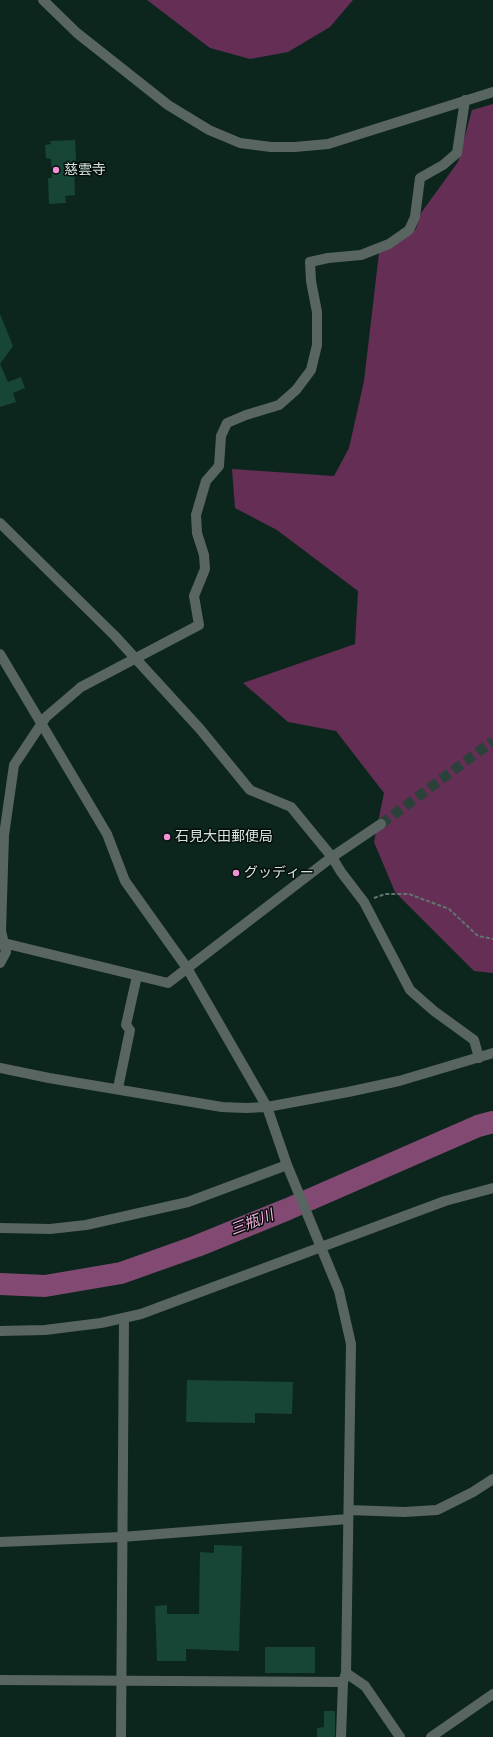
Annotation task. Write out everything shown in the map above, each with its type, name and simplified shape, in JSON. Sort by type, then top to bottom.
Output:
[{"type":"street","points":[[43,0],[77,33],[168,105],[208,130],[240,143],[271,147],[295,147],[328,144],[493,92]]},
{"type":"street","points":[[0,963],[6,952],[1,942],[4,835],[14,765],[46,717],[81,687],[133,658],[199,625],[194,596],[205,569],[204,554],[197,533],[196,515],[206,481],[219,466],[221,436],[227,424],[246,415],[279,405],[296,390],[311,370],[317,345],[317,312],[311,281],[310,262],[328,258],[362,255],[389,244],[409,230],[415,217],[420,178],[443,164],[457,153],[465,100]]},
{"type":"street","points":[[0,523],[114,635],[133,658],[200,728],[250,790],[291,807],[332,857],[341,872],[364,902],[410,990],[434,1011],[474,1040],[478,1058]]},
{"type":"street","points":[[0,654],[107,834],[125,881],[187,968],[268,1107],[287,1165],[339,1291],[351,1344],[344,1677],[341,1737]]},
{"type":"street","points":[[1,942],[168,983],[332,857],[381,824]]},
{"type":"street","points":[[118,1088],[130,1030],[126,1025],[137,976]]},
{"type":"street","points":[[0,1068],[48,1078],[118,1088],[222,1107],[246,1108],[268,1107],[384,1084],[493,1053]]},
{"type":"street","points":[[0,1228],[50,1229],[86,1225],[188,1202],[287,1165]]},
{"type":"street","points":[[0,1331],[45,1330],[101,1323],[124,1318],[156,1308],[445,1202],[493,1188]]},
{"type":"street","points":[[121,1737],[124,1318]]},
{"type":"street","points":[[0,1542],[122,1537],[348,1514],[437,1510],[473,1492],[493,1479]]},
{"type":"street","points":[[0,1680],[344,1677],[365,1686],[400,1737]]},
{"type":"street","points":[[432,1737],[493,1694]]},
{"type":"path","points":[[364,902],[385,894],[409,894],[450,909],[478,936],[493,939]]},
{"type":"shaded area","points":[[147,0],[353,0],[330,27],[288,52],[250,59],[210,48]]},
{"type":"shaded area","points":[[493,104],[493,973],[474,971],[395,892],[374,842],[384,793],[336,731],[288,722],[243,683],[355,644],[358,591],[277,530],[235,508],[232,469],[334,476],[349,448],[364,381],[379,253],[416,229],[421,213],[458,162],[472,110]]},
{"type":"building","name":"慈雲寺","points":[[75,140],[75,195],[65,196],[66,203],[49,204],[48,178],[52,178],[51,159],[46,158],[45,145],[51,144],[50,141]]},
{"type":"building","points":[[0,314],[13,346],[0,364]]},
{"type":"building","points":[[0,364],[8,382],[21,377],[25,388],[13,393],[16,402],[0,407]]},
{"type":"building","points":[[187,1380],[293,1382],[292,1414],[255,1413],[255,1423],[186,1422]]},
{"type":"building","points":[[214,1545],[242,1546],[239,1651],[186,1649],[186,1661],[157,1661],[155,1606],[167,1605],[167,1614],[199,1614],[200,1552],[214,1553]]},
{"type":"building","points":[[265,1647],[315,1647],[315,1673],[265,1673]]},
{"type":"building","points":[[324,1711],[335,1711],[335,1737],[317,1737],[317,1728],[324,1727]]},
{"type":"waterway","name":"三瓶川","points":[[0,1284],[45,1286],[121,1273],[197,1246],[288,1209],[478,1126],[493,1122]]},
{"type":"tunnel","points":[[381,824],[493,741]]},
{"type":"place","name":"慈雲寺","points":[[56,170]]},
{"type":"place","name":"石見大田郵便局","points":[[167,837]]},
{"type":"place","name":"グッディー","points":[[236,873]]}]
